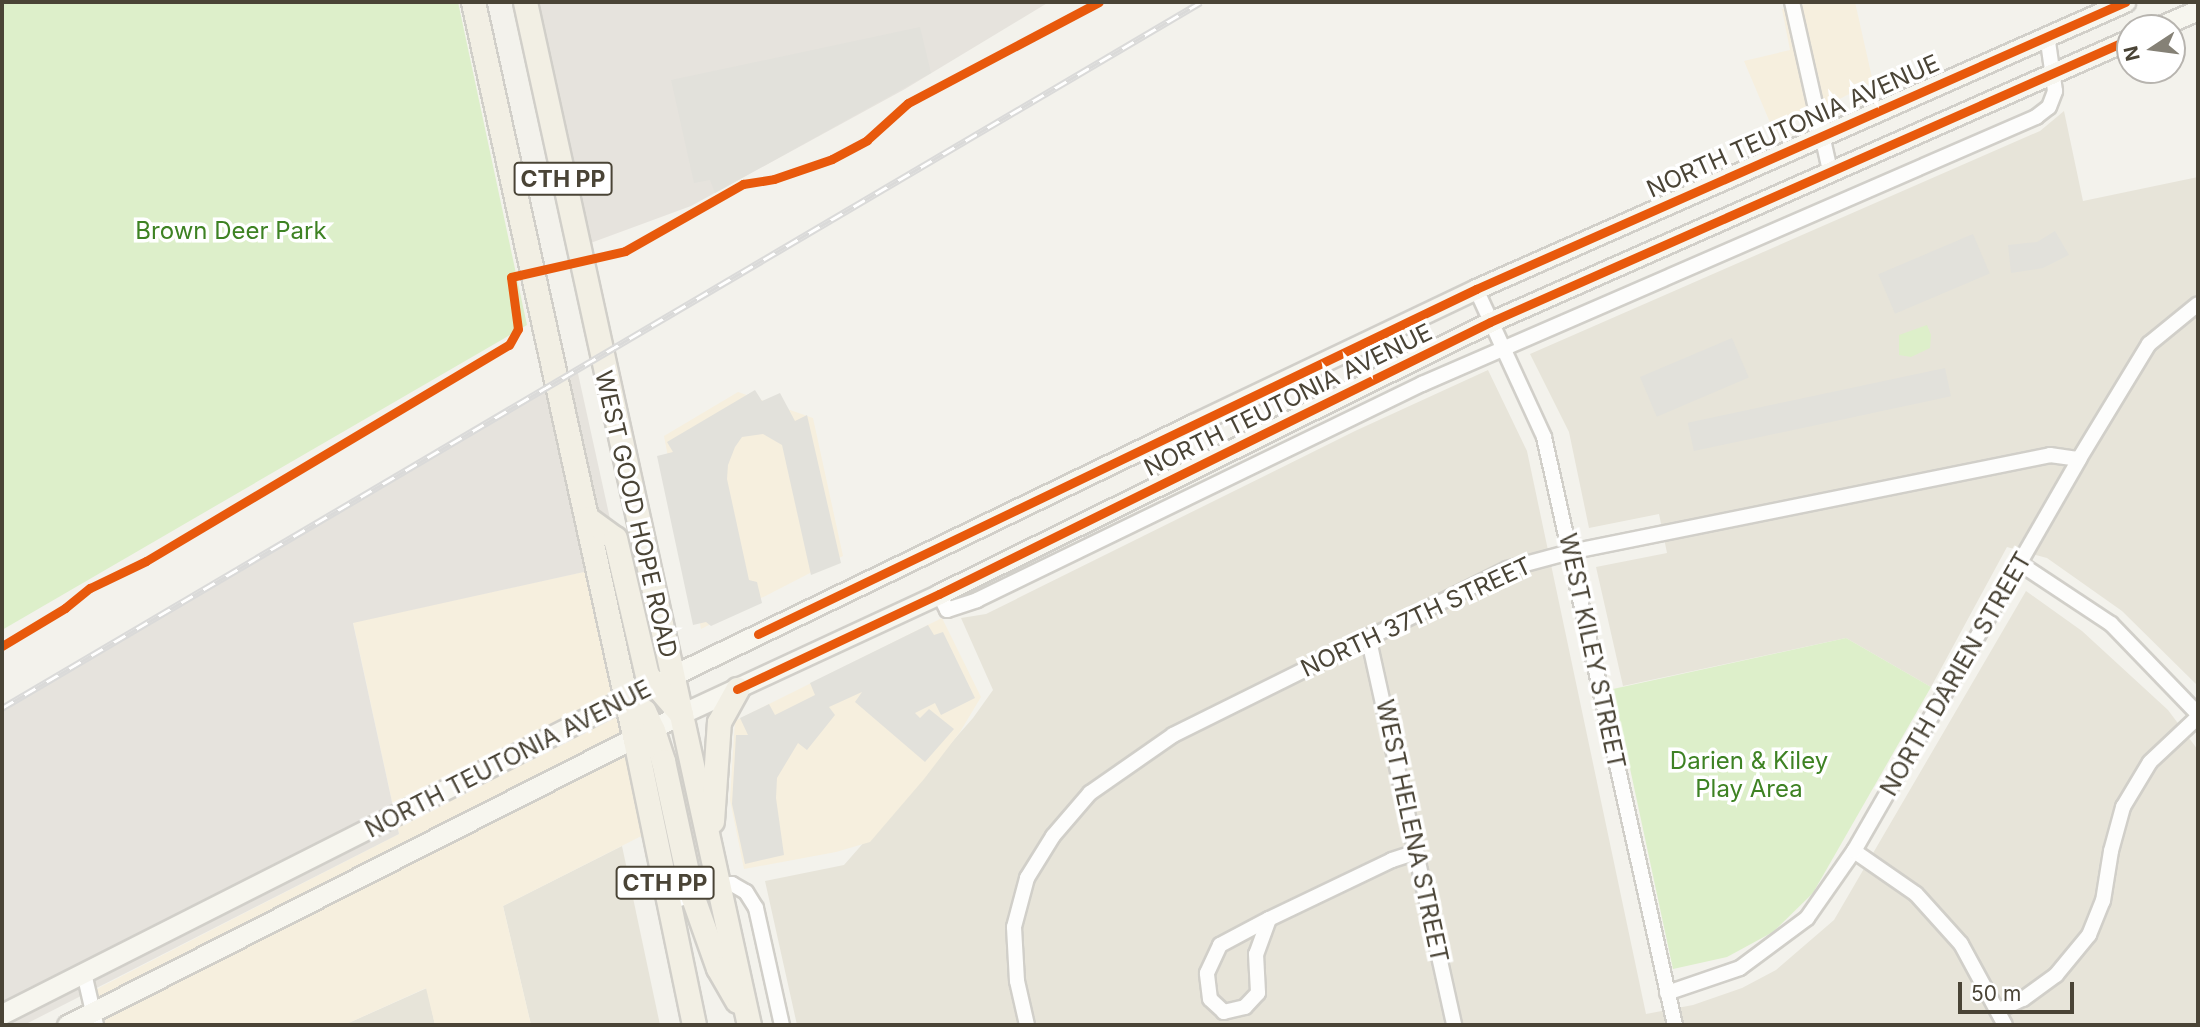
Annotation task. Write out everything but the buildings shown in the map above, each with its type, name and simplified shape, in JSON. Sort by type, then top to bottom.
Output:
[{"type":"main road","name":"WEST GOOD HOPE ROAD","points":[[473,2],[626,698]]},
{"type":"main road","name":"WEST GOOD HOPE ROAD","points":[[525,2],[663,681]]},
{"type":"main road","name":"NORTH TEUTONIA AVENUE","points":[[2,1014],[626,698],[1476,289],[2125,2]]},
{"type":"main road","name":"NORTH TEUTONIA AVENUE","points":[[67,1025],[95,1019],[681,715],[737,688],[943,602],[1490,322],[2116,45]]},
{"type":"main road","points":[[587,518],[615,538],[642,661],[663,681],[681,715]]},
{"type":"main road","points":[[710,845],[719,722],[737,688]]},
{"type":"main road","points":[[626,698],[643,711],[644,735],[663,761],[692,895],[718,968],[748,1022]]},
{"type":"main road","name":"CTH PP","points":[[681,715],[710,845],[730,887],[748,1022]]},
{"type":"main road","name":"CTH PP","points":[[644,735],[669,903],[694,1025]]},
{"type":"street","points":[[1792,2],[1830,171]]},
{"type":"street","points":[[2047,35],[2054,71]]},
{"type":"street","name":"NORTH TEUTONIA AVENUE","points":[[943,602],[977,600],[1422,384],[2036,117],[2049,107],[2055,91],[2054,71]]},
{"type":"street","name":"WEST KILEY STREET","points":[[1476,289],[1544,437],[1675,1025]]},
{"type":"street","name":"NORTH DARIEN STREET","points":[[1667,993],[1740,968],[1807,918],[1854,851],[2079,459],[2149,344],[2198,304]]},
{"type":"street","name":"NORTH 37TH STREET","points":[[1027,1025],[1017,981],[1014,927],[1027,878],[1053,836],[1090,793],[1173,735],[1507,569],[1570,552],[2050,455],[2079,459]]},
{"type":"street","points":[[1999,1010],[2022,999],[2056,975],[2089,936],[2103,901],[2111,851],[2123,807],[2150,762],[2198,716],[2111,624],[2019,563]]},
{"type":"street","name":"WEST HELENA STREET","points":[[1368,636],[1454,1025]]},
{"type":"street","points":[[1854,851],[1916,894],[1952,934],[1999,1010],[2005,1025]]},
{"type":"street","points":[[1269,919],[1256,954],[1258,993],[1245,1007],[1224,1012],[1210,999],[1207,973],[1220,945],[1269,919],[1392,860],[1416,852]]},
{"type":"street","points":[[669,903],[730,887],[756,908],[782,1025]]},
{"type":"street","points":[[85,973],[95,1019]]},
{"type":"shaded area","points":[[525,2],[1049,2],[905,89],[691,206],[577,248]]},
{"type":"shaded area","points":[[1815,2],[1855,2],[1873,82],[1774,132],[1744,61],[1790,50],[1782,9]]},
{"type":"shaded area","points":[[920,27],[931,73],[715,193],[710,180],[694,183],[671,80]]},
{"type":"shaded area","points":[[2064,111],[2083,201],[2198,177],[2198,686],[2122,611],[2047,558],[2007,547],[1931,687],[1846,638],[1623,686],[1596,567],[1667,553],[1659,514],[1589,528],[1569,432],[1530,354],[2040,131]]},
{"type":"shaded area","points":[[2055,231],[2069,255],[2043,268],[2011,273],[2008,245],[2037,242]]},
{"type":"shaded area","points":[[1973,234],[1990,274],[1895,314],[1878,274]]},
{"type":"shaded area","points":[[1732,338],[1749,378],[1657,417],[1640,377]]},
{"type":"shaded area","points":[[1945,368],[1951,396],[1694,451],[1688,423]]},
{"type":"shaded area","points":[[577,369],[620,564],[353,623],[399,834],[24,1025],[2,1025],[2,708]]},
{"type":"shaded area","points":[[1488,370],[1527,451],[1646,1014],[1693,1005],[1742,988],[1776,970],[1834,920],[2026,591],[2082,631],[2168,710],[2198,750],[2198,1025],[797,1025],[765,881],[844,865],[973,718],[993,690],[961,618],[986,614],[1355,431]]},
{"type":"shaded area","points":[[755,390],[762,401],[780,393],[795,421],[807,415],[841,563],[811,575],[782,445],[763,434],[742,437],[728,465],[727,479],[749,580],[757,582],[762,603],[711,626],[706,622],[693,625],[657,456],[673,452],[667,442]]},
{"type":"shaded area","points":[[738,392],[813,418],[843,556],[701,629],[664,436]]},
{"type":"shaded area","points":[[620,564],[675,819],[503,906],[531,1025],[435,1025],[426,988],[344,1025],[96,1025],[89,993],[399,834],[353,622]]},
{"type":"shaded area","points":[[942,618],[981,697],[960,732],[924,779],[870,842],[836,852],[744,869],[730,800],[735,721]]},
{"type":"shaded area","points":[[928,625],[934,635],[943,632],[975,698],[941,715],[935,703],[915,713],[920,718],[929,709],[954,729],[925,762],[855,702],[862,692],[829,707],[835,715],[807,750],[798,743],[777,778],[776,798],[784,855],[745,864],[732,804],[736,735],[748,735],[740,718],[769,704],[775,715],[815,695],[810,683]]},
{"type":"shaded area","points":[[622,846],[660,1025],[531,1025],[503,906]]},
{"type":"shaded area","points":[[427,988],[435,1025],[344,1025]]},
{"type":"green space","name":"Brown Deer Park","points":[[2,2],[458,2],[527,325],[2,630]]},
{"type":"green space","points":[[1927,325],[1931,335],[1930,348],[1911,357],[1899,355],[1899,335]]},
{"type":"green space","name":"Darien & Kiley Play Area","points":[[1846,638],[1931,687],[1813,893],[1773,932],[1727,957],[1673,969],[1613,689]]},
{"type":"railway","points":[[2,708],[1201,2]]},
{"type":"cycle path","points":[[2,646],[65,608],[90,588],[146,561],[509,345],[518,329],[511,277],[625,251],[743,184],[774,179],[832,159],[867,140],[908,103],[1099,2]]},
{"type":"cycle path","points":[[758,634],[1476,289],[2125,2]]},
{"type":"cycle path","points":[[737,689],[939,594],[1490,322],[2116,45]]}]
